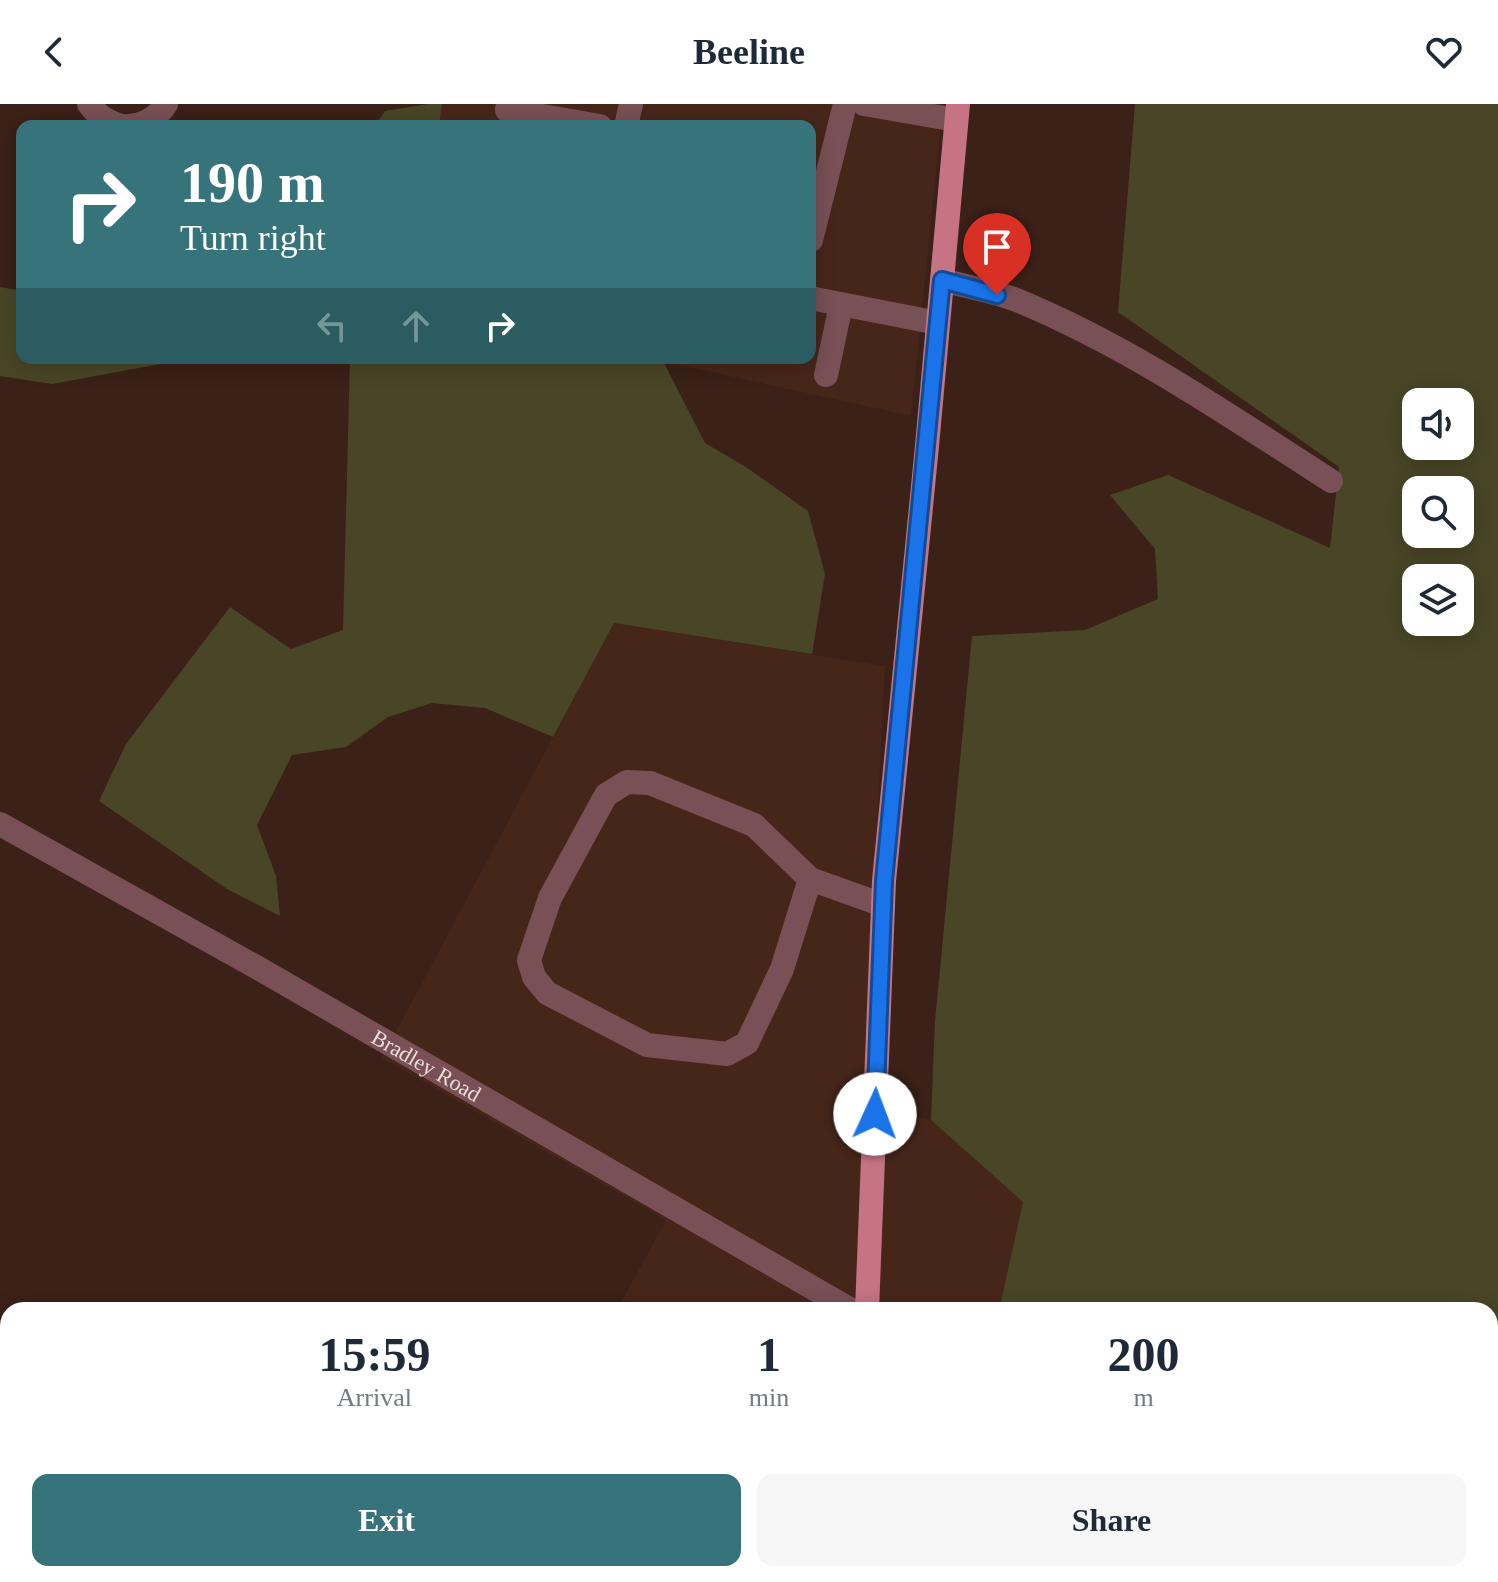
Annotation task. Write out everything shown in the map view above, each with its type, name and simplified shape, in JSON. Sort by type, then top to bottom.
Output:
[{"type":"main road","points":[[867,1302],[883,905],[957,112]]},
{"type":"street","points":[[89,104],[106,120]]},
{"type":"street","points":[[151,120],[166,104]]},
{"type":"street","points":[[508,104],[507,110],[565,120]]},
{"type":"street","points":[[816,220],[845,104]]},
{"type":"street","points":[[864,104],[957,112]]},
{"type":"street","points":[[942,280],[1015,300],[1087,332],[1187,388],[1331,481]]},
{"type":"street","points":[[816,299],[938,323]]},
{"type":"street","points":[[826,375],[841,305]]},
{"type":"street","points":[[810,879],[782,969],[747,1043],[727,1054],[647,1045],[547,993],[534,977],[529,960],[550,898],[606,795],[627,782],[650,783],[754,825],[810,879],[883,905]]},
{"type":"street","name":"Bradley Road","points":[[0,824],[258,968],[837,1302]]},
{"type":"shaded area","points":[[442,104],[943,104],[911,416],[675,364],[816,364],[816,120],[440,120]]},
{"type":"shaded area","points":[[442,104],[440,120],[379,120],[385,111]]},
{"type":"shaded area","points":[[1135,104],[1498,104],[1498,1302],[1001,1302],[1023,1202],[931,1120],[935,1021],[972,636],[1085,630],[1158,599],[1155,549],[1110,495],[1168,475],[1330,548],[1339,467],[1118,312]]},
{"type":"shaded area","points":[[0,287],[16,290],[16,364],[160,364],[52,384],[0,376]]},
{"type":"shaded area","points":[[350,364],[665,364],[705,443],[746,467],[808,511],[825,574],[812,654],[614,623],[553,737],[485,708],[432,703],[388,717],[346,747],[292,755],[257,825],[276,876],[280,916],[227,889],[99,801],[126,744],[230,607],[291,649],[343,630]]},
{"type":"shaded area","points":[[614,623],[885,666],[863,1104],[931,1120],[1023,1202],[1001,1302],[621,1302],[666,1220],[382,1058]]},
{"type":"route","points":[[875,1114],[884,881],[942,280],[997,295]]}]
